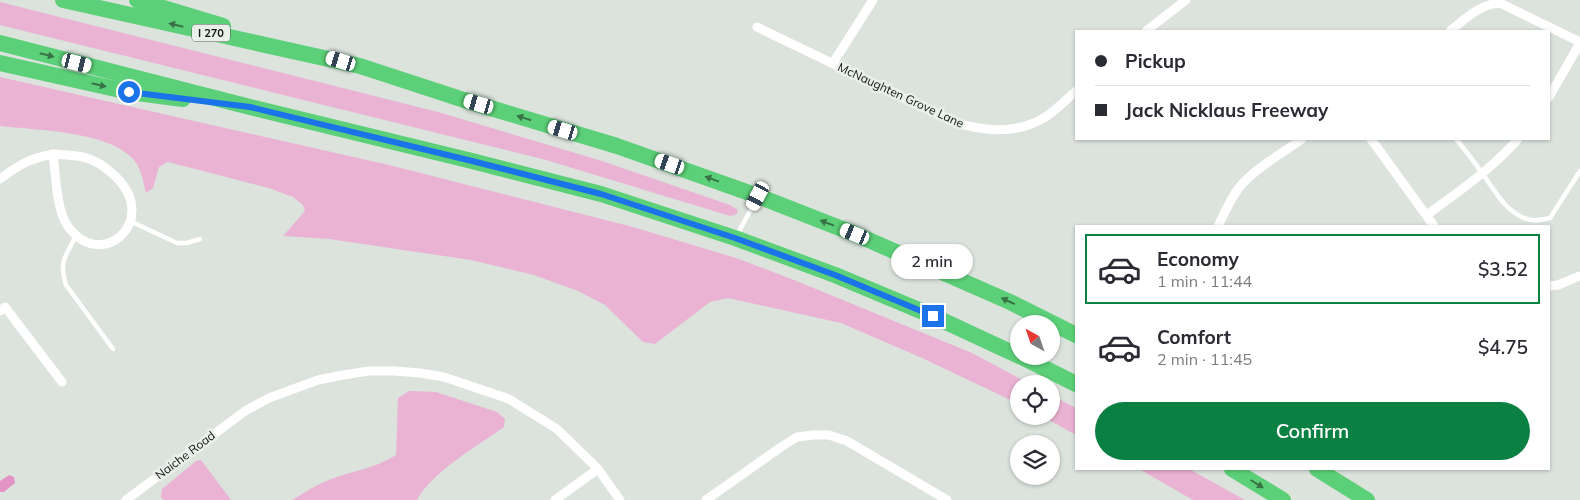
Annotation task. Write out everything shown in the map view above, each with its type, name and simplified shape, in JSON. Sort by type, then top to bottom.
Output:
[{"type":"highway","name":"I 270","points":[[63,0],[360,66],[464,100],[617,146],[758,196],[864,238],[1010,302],[1075,334]]},
{"type":"highway","points":[[137,0],[360,66]]},
{"type":"highway","points":[[0,43],[601,194],[735,238],[884,295],[1010,352]]},
{"type":"highway","points":[[0,63],[129,92],[250,107]]},
{"type":"highway","points":[[1037,365],[1075,384]]},
{"type":"highway","points":[[1234,470],[1283,500]]},
{"type":"highway","points":[[1319,470],[1367,500]]},
{"type":"street","points":[[833,63],[872,0]]},
{"type":"street","points":[[1147,30],[1186,0]]},
{"type":"street","points":[[1451,30],[1480,8],[1489,4],[1500,3],[1580,42],[1550,95]]},
{"type":"street","name":"McNaughten Grove Lane","points":[[757,27],[954,122],[976,129],[1002,130],[1034,124],[1048,116],[1075,91]]},
{"type":"street","points":[[1218,225],[1238,188],[1301,140]]},
{"type":"street","points":[[1372,140],[1433,225]]},
{"type":"street","points":[[1427,215],[1483,174],[1517,140]]},
{"type":"street","points":[[0,178],[33,158],[53,154],[84,157],[95,161],[121,182],[129,195],[133,213],[127,230],[113,242],[95,245],[78,239],[67,225],[60,210],[53,154]]},
{"type":"street","points":[[1550,286],[1558,285],[1580,276]]},
{"type":"street","points":[[0,311],[6,307],[62,382]]},
{"type":"street","name":"Naiche Road","points":[[126,500],[245,411],[269,398],[294,388],[335,376],[369,371],[394,370],[444,377],[510,399],[557,429],[598,469],[620,500]]},
{"type":"street","points":[[706,500],[781,446],[798,437],[813,435],[829,435],[847,441],[947,500]]},
{"type":"street","points":[[554,500],[598,469]]},
{"type":"lane","points":[[1457,140],[1495,193],[1511,210],[1524,219],[1539,220],[1550,218],[1580,171]]},
{"type":"lane","points":[[735,238],[758,196]]},
{"type":"lane","points":[[130,221],[177,243],[187,243],[200,239]]},
{"type":"lane","points":[[76,236],[63,260],[63,274],[66,285],[113,349]]},
{"type":"shaded area","points":[[0,2],[438,112],[602,161],[730,205],[738,210],[737,214],[730,216],[546,160],[0,25]]},
{"type":"shaded area","points":[[0,77],[389,165],[633,227],[736,258],[972,353],[1013,375],[1010,375],[1010,400],[922,358],[841,323],[728,298],[710,302],[655,344],[643,342],[605,305],[578,291],[534,275],[471,260],[329,239],[283,236],[305,211],[303,205],[293,197],[269,188],[168,162],[159,167],[153,188],[146,193],[137,165],[131,157],[119,148],[69,133],[0,126]]},
{"type":"shaded area","points":[[409,391],[436,392],[497,412],[505,419],[504,427],[444,469],[424,489],[417,500],[292,500],[325,481],[375,465],[396,455],[398,398]]},
{"type":"shaded area","points":[[1060,400],[1075,407],[1075,434],[1058,425],[1060,425]]},
{"type":"shaded area","points":[[201,460],[231,500],[164,500],[161,497],[162,489],[196,461]]},
{"type":"shaded area","points":[[1141,470],[1191,470],[1245,500],[1193,500]]},
{"type":"shaded area","points":[[9,475],[14,477],[15,483],[4,492],[0,492],[0,481]]},
{"type":"route","points":[[129,92],[250,107],[601,194],[735,238],[835,275],[933,316]]}]
